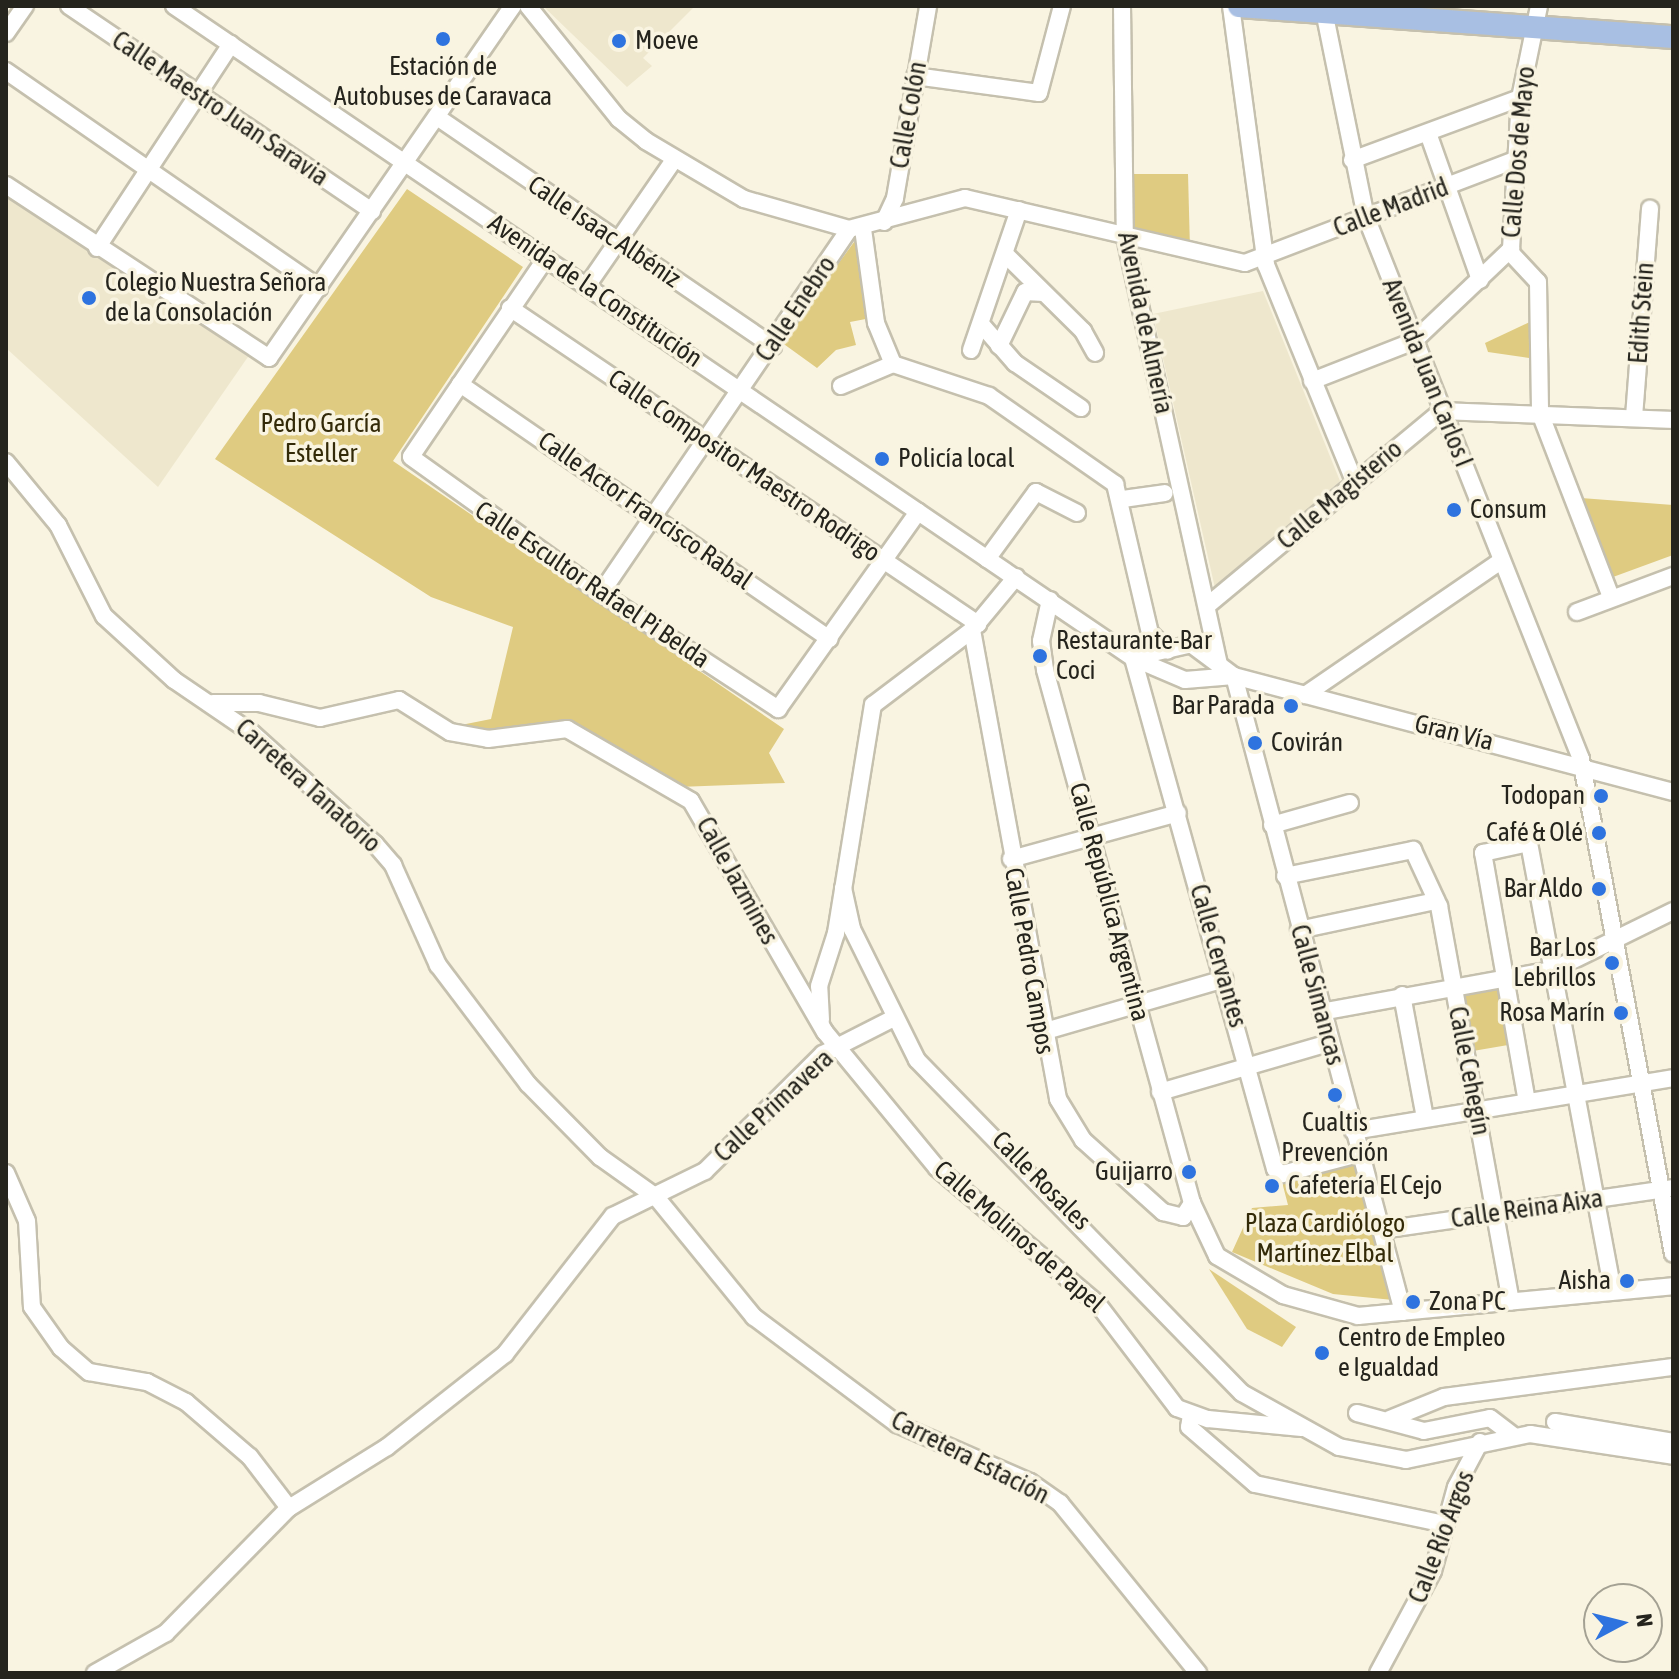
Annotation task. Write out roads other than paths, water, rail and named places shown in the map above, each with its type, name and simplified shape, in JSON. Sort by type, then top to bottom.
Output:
[{"type":"main road","points":[[1239,6],[1536,16],[1673,37]]},
{"type":"street","points":[[6,33],[25,6]]},
{"type":"street","name":"Calle Maestro Juan Saravia","points":[[69,6],[372,211]]},
{"type":"street","name":"Avenida de la Constitución","points":[[174,6],[408,161],[987,559],[1119,645],[1133,658],[1153,670],[1176,677]]},
{"type":"street","points":[[6,185],[97,248],[269,358],[513,6]]},
{"type":"street","points":[[528,6],[619,119],[674,160],[744,199],[856,229],[876,323],[893,364]]},
{"type":"street","name":"Calle Colón","points":[[884,222],[928,6]]},
{"type":"street","points":[[915,76],[1041,91],[1062,6]]},
{"type":"street","name":"Avenida de Almería","points":[[1122,6],[1125,237],[1213,639],[1227,673]]},
{"type":"street","points":[[1231,6],[1265,258],[1354,481]]},
{"type":"street","name":"Avenida Juan Carlos I","points":[[1324,9],[1352,160],[1366,217],[1583,768],[1638,1083],[1667,1189],[1673,1254]]},
{"type":"street","name":"Calle Dos de Mayo","points":[[1312,381],[1414,341],[1509,251],[1520,98],[1536,16]]},
{"type":"street","points":[[97,248],[231,44]]},
{"type":"street","points":[[6,71],[319,288]]},
{"type":"street","points":[[1352,160],[1520,98]]},
{"type":"street","name":"Calle Isaac Albéniz","points":[[437,117],[773,346]]},
{"type":"street","points":[[1428,133],[1480,280]]},
{"type":"street","name":"Calle Madrid","points":[[856,229],[965,198],[1236,263],[1265,258],[1517,159]]},
{"type":"street","points":[[587,286],[674,160]]},
{"type":"street","name":"Edith Stein","points":[[1634,417],[1650,209]]},
{"type":"street","points":[[971,350],[1019,210]]},
{"type":"street","name":"Calle Enebro","points":[[601,593],[856,229]]},
{"type":"street","points":[[1509,251],[1538,282],[1540,413],[1611,597]]},
{"type":"street","points":[[1005,254],[1045,292],[1095,353]]},
{"type":"street","points":[[460,384],[546,258]]},
{"type":"street","points":[[999,346],[1025,292],[1045,292]]},
{"type":"street","name":"Calle Compositor Maestro Rodrigo","points":[[510,308],[706,439],[975,627]]},
{"type":"street","points":[[981,324],[999,346],[1081,408]]},
{"type":"street","points":[[841,386],[893,364],[989,396],[1107,477],[1123,499],[1150,633],[1172,649]]},
{"type":"street","name":"Calle Escultor Rafael Pi Belda","points":[[460,384],[411,457],[601,593],[778,709],[830,639]]},
{"type":"street","name":"Calle Actor Francisco Rabal","points":[[460,384],[830,639]]},
{"type":"street","points":[[1442,411],[1673,420]]},
{"type":"street","name":"Calle Magisterio","points":[[1208,605],[1442,411]]},
{"type":"street","name":"Carretera Tanatorio","points":[[6,462],[64,534],[104,616],[174,680],[213,703],[375,844],[393,865],[438,965],[528,1084],[600,1157],[656,1197]]},
{"type":"street","points":[[987,559],[1036,492],[1077,513]]},
{"type":"street","points":[[1123,499],[1165,493]]},
{"type":"street","points":[[830,639],[918,512]]},
{"type":"street","points":[[1305,695],[1501,561]]},
{"type":"street","points":[[1577,612],[1673,576]]},
{"type":"street","points":[[825,1032],[817,1001],[822,975],[835,942],[873,705],[975,627],[1016,577]]},
{"type":"street","name":"Calle República Argentina","points":[[1050,600],[1041,641],[1045,670],[1192,1203],[1217,1256],[1253,1280],[1344,1313],[1403,1312],[1673,1286]]},
{"type":"street","name":"Calle Pedro Campos","points":[[975,627],[1011,859],[1042,1032],[1058,1099],[1083,1140],[1163,1212],[1183,1217],[1192,1203]]},
{"type":"street","points":[[1194,680],[1213,639]]},
{"type":"street","points":[[1119,645],[1172,649],[1191,644],[1227,673]]},
{"type":"street","points":[[1144,698],[1153,670],[1172,649]]},
{"type":"street","points":[[1172,649],[1169,665],[1176,677],[1194,680],[1227,673]]},
{"type":"street","name":"Calle Cervantes","points":[[1133,658],[1277,1172],[1359,1154]]},
{"type":"street","name":"Gran Vía","points":[[1227,673],[1673,792]]},
{"type":"street","name":"Calle Simancas","points":[[1227,673],[1272,825],[1403,1312]]},
{"type":"street","name":"Calle Jazmines","points":[[213,703],[259,703],[320,718],[399,700],[450,732],[488,739],[576,732],[691,801],[797,989],[825,1032]]},
{"type":"street","points":[[1538,754],[1562,751],[1569,729]]},
{"type":"street","points":[[1590,801],[1597,783],[1622,778]]},
{"type":"street","points":[[1272,825],[1350,803]]},
{"type":"street","points":[[1011,859],[1178,813]]},
{"type":"street","points":[[1527,1102],[1483,853],[1529,843],[1613,1291]]},
{"type":"street","name":"Calle Cehegín","points":[[1285,876],[1410,846],[1436,901],[1511,1301]]},
{"type":"street","name":"Calle Rosales","points":[[843,888],[857,940],[917,1060],[1095,1235],[1204,1361],[1302,1428]]},
{"type":"street","points":[[1299,930],[1436,901]]},
{"type":"street","points":[[1321,1012],[1553,970],[1673,911]]},
{"type":"street","points":[[835,942],[842,935],[857,940]]},
{"type":"street","points":[[797,989],[822,975]]},
{"type":"street","points":[[1042,1032],[1224,979]]},
{"type":"street","points":[[1402,995],[1425,1118]]},
{"type":"street","name":"Calle Primavera","points":[[95,1673],[166,1633],[289,1508],[387,1447],[505,1354],[613,1216],[705,1171],[830,1051],[894,1018]]},
{"type":"street","name":"Calle Molinos de Papel","points":[[825,1032],[830,1051],[937,1168],[1097,1303],[1166,1398],[1191,1415]]},
{"type":"street","points":[[1160,1092],[1329,1043]]},
{"type":"street","points":[[1353,1131],[1673,1078]]},
{"type":"street","points":[[6,1173],[27,1221],[32,1307],[61,1348],[89,1372],[147,1382],[186,1402],[250,1457],[289,1508]]},
{"type":"street","name":"Calle Reina Aixa","points":[[1382,1230],[1667,1189]]},
{"type":"street","name":"Carretera Estación","points":[[656,1197],[786,1347],[897,1424],[1030,1482],[1060,1503],[1198,1673]]},
{"type":"street","points":[[1390,1419],[1444,1397],[1673,1367]]},
{"type":"street","points":[[1357,1413],[1390,1419],[1424,1431],[1490,1418],[1514,1436]]},
{"type":"street","points":[[1445,1524],[1255,1484],[1189,1427],[1191,1415],[1302,1428],[1352,1451],[1406,1460],[1514,1436],[1673,1456]]},
{"type":"street","points":[[1555,1422],[1673,1442]]},
{"type":"street","name":"Calle Río Argos","points":[[1378,1673],[1430,1578],[1445,1524],[1480,1442]]},
{"type":"place","name":"Estación de Autobuses de Caravaca","points":[[443,39]]},
{"type":"place","name":"Moeve","points":[[619,41]]},
{"type":"place","name":"Colegio Nuestra Señora de la Consolación","points":[[89,298]]},
{"type":"place","name":"Policía local","points":[[882,459]]},
{"type":"place","name":"Consum","points":[[1454,510]]},
{"type":"place","name":"Restaurante-Bar Coci","points":[[1040,656]]},
{"type":"place","name":"Bar Parada","points":[[1291,706]]},
{"type":"place","name":"Covirán","points":[[1255,743]]},
{"type":"place","name":"Todopan","points":[[1601,796]]},
{"type":"place","name":"Café & Olé","points":[[1599,833]]},
{"type":"place","name":"Bar Aldo","points":[[1599,889]]},
{"type":"place","name":"Bar Los Lebrillos","points":[[1612,963]]},
{"type":"place","name":"Rosa Marín","points":[[1621,1013]]},
{"type":"place","name":"Cualtis Prevención","points":[[1335,1095]]},
{"type":"place","name":"Guijarro","points":[[1189,1172]]},
{"type":"place","name":"Cafetería El Cejo","points":[[1272,1186]]},
{"type":"place","name":"Aisha","points":[[1627,1281]]},
{"type":"place","name":"Zona PC","points":[[1413,1302]]},
{"type":"place","name":"Centro de Empleo e Igualdad","points":[[1322,1353]]},
{"type":"park label","name":"Pedro García Esteller","points":[[321,439]]},
{"type":"park label","name":"Plaza Cardiólogo Martínez Elbal","points":[[1325,1239]]}]
